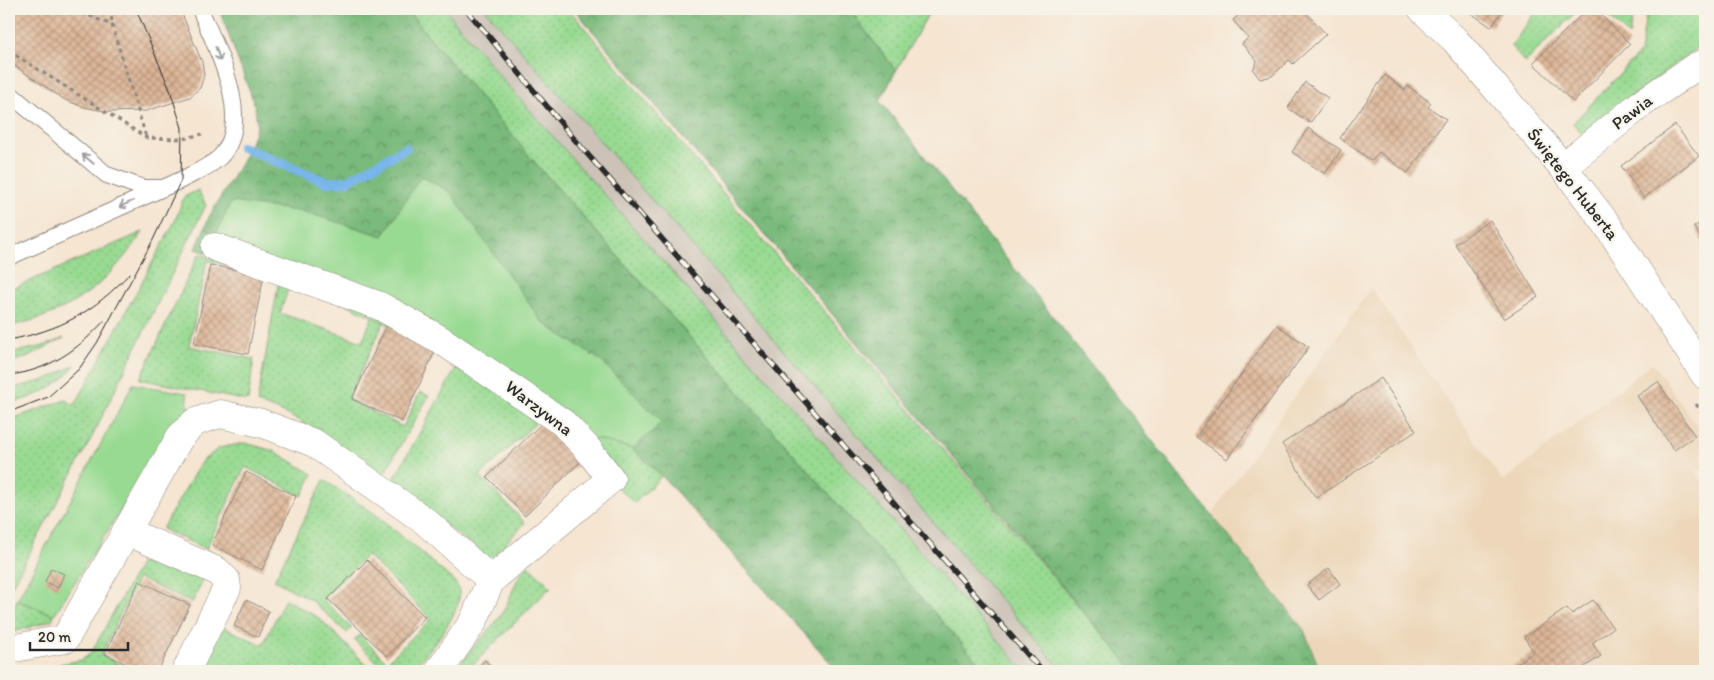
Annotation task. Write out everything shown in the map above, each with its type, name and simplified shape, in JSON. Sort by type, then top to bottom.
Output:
[{"type":"street","name":"Świętego Huberta","points":[[1422,9],[1455,40],[1563,166],[1606,223],[1705,375]]},
{"type":"street","name":"Pawia","points":[[1563,166],[1641,104],[1695,67],[1705,63]]},
{"type":"street","name":"Warzywna","points":[[215,247],[380,306],[441,340],[547,410],[587,448],[611,479],[491,580],[473,622],[439,671]]},
{"type":"street","points":[[9,649],[65,639],[180,437],[194,422],[220,414],[261,422],[314,443],[425,521],[491,580]]},
{"type":"street","points":[[126,531],[217,571],[226,580],[227,588],[186,671]]},
{"type":"lane","points":[[9,257],[203,169],[220,156],[231,140],[234,128],[235,103],[200,9]]},
{"type":"lane","points":[[9,93],[107,175],[143,188],[164,187]]},
{"type":"path","points":[[112,9],[112,25],[147,138]]},
{"type":"path","points":[[82,13],[112,25]]},
{"type":"path","points":[[9,51],[147,138],[183,139],[202,134]]},
{"type":"shaded area","points":[[445,9],[485,9],[1063,671],[1025,671],[503,80]]},
{"type":"shaded area","points":[[1371,288],[1503,482],[1652,363],[1705,437],[1705,466],[1696,473],[1705,486],[1705,671],[1320,671],[1304,630],[1211,515]]},
{"type":"green space","points":[[219,9],[406,9],[530,157],[986,671],[838,671],[662,476],[633,449],[661,422],[601,361],[542,322],[450,193],[422,176],[383,236],[304,212],[231,202],[207,253],[196,249],[209,217],[248,151],[257,126],[255,106]]},
{"type":"green space","points":[[406,9],[445,9],[503,80],[1025,671],[986,671],[530,157]]},
{"type":"green space","points":[[485,9],[569,9],[746,220],[1134,671],[1063,671]]},
{"type":"green space","points":[[574,9],[849,9],[896,71],[880,101],[1304,630],[1320,671],[1134,671]]},
{"type":"green space","points":[[849,9],[931,9],[896,71]]},
{"type":"green space","points":[[1538,9],[1579,9],[1525,63],[1511,46]]},
{"type":"green space","points":[[1601,9],[1634,9],[1629,36]]},
{"type":"green space","points":[[1647,9],[1704,9],[1697,48],[1582,134],[1573,123],[1640,53]]},
{"type":"green space","points":[[421,176],[450,192],[542,322],[601,361],[662,422],[633,449],[589,437],[554,406],[214,239],[231,202],[304,212],[383,236]]},
{"type":"green space","points":[[198,190],[206,205],[90,441],[9,591],[9,420],[65,400],[75,405],[175,221],[184,197]]},
{"type":"green space","points":[[143,232],[116,267],[86,294],[70,305],[51,314],[9,326],[9,290]]},
{"type":"green space","points":[[199,254],[247,269],[207,261],[189,346],[254,359],[248,401],[140,379]]},
{"type":"green space","points":[[279,281],[290,284],[280,313],[362,342],[373,315],[384,322],[348,399],[403,427],[420,392],[429,396],[382,477],[307,425],[257,403]]},
{"type":"green space","points":[[64,338],[26,358],[9,362],[9,353],[40,347]]},
{"type":"green space","points":[[459,363],[541,418],[480,476],[525,523],[490,560],[392,482]]},
{"type":"green space","points":[[75,365],[62,379],[46,390],[9,403],[9,389],[45,380]]},
{"type":"green space","points":[[133,384],[187,393],[189,416],[166,439],[54,615],[17,600]]},
{"type":"green space","points":[[589,437],[633,449],[662,476],[635,503],[616,486]]},
{"type":"green space","points":[[245,443],[274,451],[313,474],[302,496],[245,467],[206,549],[162,529],[201,462],[219,448]]},
{"type":"green space","points":[[324,480],[378,516],[454,581],[458,588],[459,601],[449,622],[425,656],[411,671],[387,671],[354,640],[360,635],[387,662],[431,619],[367,555],[323,599],[352,628],[347,633],[311,600],[274,580]]},
{"type":"green space","points":[[149,555],[205,576],[192,603],[138,578],[101,655],[134,671],[65,671],[60,664],[82,660],[91,653],[144,557]]},
{"type":"green space","points":[[528,565],[551,587],[467,671],[457,671],[467,655],[499,618],[517,581]]},
{"type":"green space","points":[[285,599],[319,618],[373,671],[302,671],[296,665],[289,671],[193,671],[216,624],[263,645]]},
{"type":"green space","points":[[17,600],[54,615],[52,620],[11,633],[9,617]]},
{"type":"building","points":[[9,9],[180,9],[202,62],[204,75],[200,88],[190,97],[146,111],[109,112],[84,107],[65,100],[9,62]]},
{"type":"building","points":[[1246,9],[1303,9],[1326,34],[1293,64],[1289,60],[1272,76],[1260,79],[1253,70],[1257,61],[1242,44],[1248,38],[1233,20]]},
{"type":"building","points":[[1465,9],[1504,9],[1491,27]]},
{"type":"building","points":[[1587,9],[1595,9],[1630,44],[1573,102],[1533,63]]},
{"type":"building","points":[[1385,75],[1405,90],[1408,86],[1431,103],[1428,107],[1446,119],[1408,173],[1379,152],[1372,161],[1340,138]]},
{"type":"building","points":[[1305,82],[1328,98],[1310,123],[1288,108]]},
{"type":"building","points":[[1675,125],[1699,156],[1644,198],[1621,166]]},
{"type":"building","points":[[1308,128],[1341,150],[1325,174],[1292,152]]},
{"type":"building","points":[[1490,220],[1538,297],[1504,319],[1455,244]]},
{"type":"building","points":[[1705,220],[1705,246],[1694,227]]},
{"type":"building","points":[[210,265],[264,275],[248,354],[194,344]]},
{"type":"building","points":[[387,325],[436,349],[402,422],[352,399]]},
{"type":"building","points":[[1277,325],[1309,347],[1227,459],[1196,437]]},
{"type":"building","points":[[1381,378],[1416,431],[1316,498],[1282,444]]},
{"type":"building","points":[[1658,382],[1695,436],[1674,450],[1637,396]]},
{"type":"building","points":[[544,421],[582,460],[525,516],[487,477]]},
{"type":"building","points":[[246,472],[296,496],[262,570],[212,545]]},
{"type":"building","points":[[367,560],[425,617],[387,656],[328,599]]},
{"type":"building","points":[[51,568],[64,574],[58,588],[45,582]]},
{"type":"building","points":[[1329,568],[1340,584],[1319,600],[1307,585]]},
{"type":"building","points":[[139,581],[190,605],[158,671],[141,671],[105,654]]},
{"type":"building","points":[[246,600],[269,611],[258,637],[234,626]]},
{"type":"building","points":[[1593,600],[1613,628],[1592,643],[1601,656],[1579,671],[1506,671],[1534,652],[1524,637],[1567,608],[1572,614]]},
{"type":"building","points":[[485,660],[495,671],[474,671]]},
{"type":"waterway","points":[[242,147],[327,182],[347,181],[406,148]]},
{"type":"tram line","points":[[9,412],[48,397],[79,369],[97,343],[153,240],[181,180],[182,128],[170,90],[136,9]]},
{"type":"tram line","points":[[9,340],[45,331],[76,317],[103,299],[130,273]]},
{"type":"tram line","points":[[9,375],[23,373],[49,364],[73,350],[104,321]]},
{"type":"railway","points":[[466,9],[575,140],[1042,671]]}]
